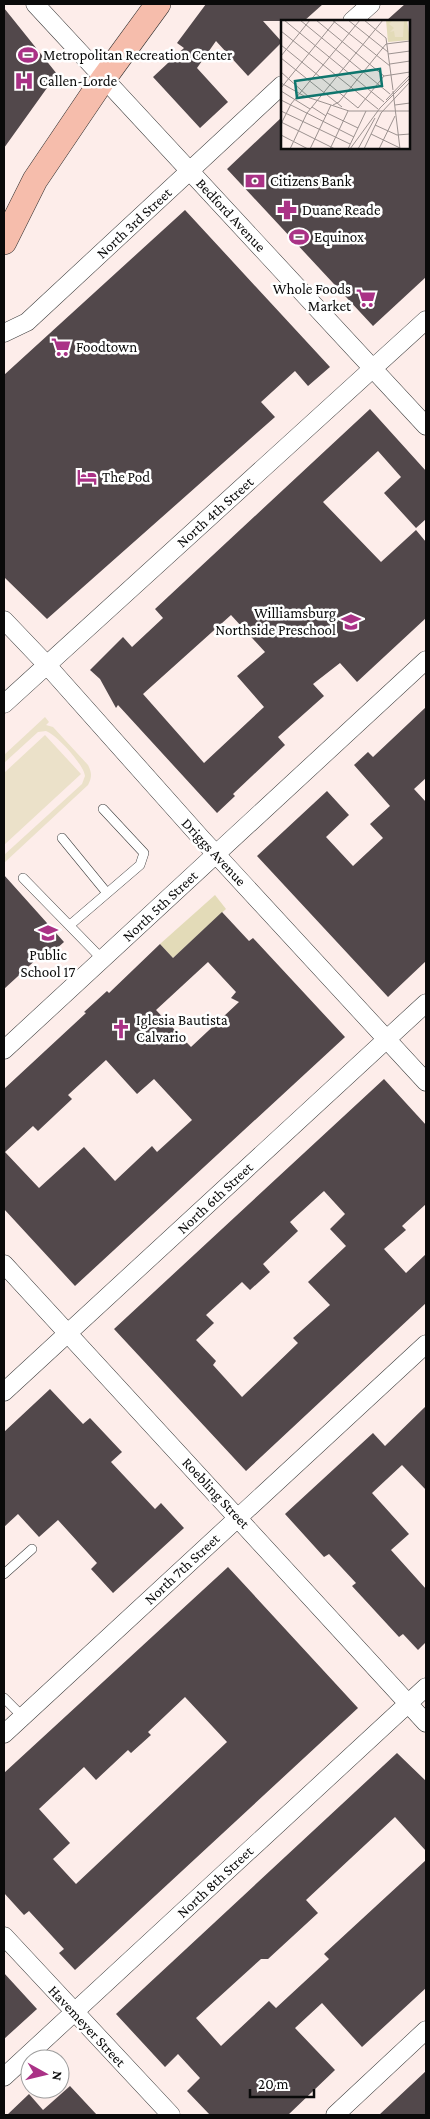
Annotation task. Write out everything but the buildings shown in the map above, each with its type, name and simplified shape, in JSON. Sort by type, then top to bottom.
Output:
[{"type":"main road","points":[[4,242],[35,180],[104,78],[158,4]]},
{"type":"street","name":"Bedford Avenue","points":[[35,4],[426,426]]},
{"type":"street","points":[[353,20],[371,4]]},
{"type":"street","name":"North 3rd Street","points":[[4,333],[27,322],[281,86]]},
{"type":"street","name":"North 4th Street","points":[[4,704],[426,320]]},
{"type":"street","name":"Driggs Avenue","points":[[4,620],[426,1082]]},
{"type":"street","name":"North 5th Street","points":[[4,1050],[426,660]]},
{"type":"street","name":"North 6th Street","points":[[4,1392],[426,1003]]},
{"type":"street","name":"Roebling Street","points":[[4,1264],[426,1723]]},
{"type":"street","name":"North 7th Street","points":[[4,1734],[426,1344]]},
{"type":"street","name":"North 8th Street","points":[[4,2078],[426,1687]]},
{"type":"street","name":"Havemeyer Street","points":[[4,1936],[170,2115]]},
{"type":"street","points":[[334,2115],[426,2030]]},
{"type":"lane","points":[[70,925],[140,865],[144,853],[102,809]]},
{"type":"lane","points":[[62,838],[108,893]]},
{"type":"lane","points":[[23,878],[102,959]]},
{"type":"lane","points":[[4,1574],[32,1549]]},
{"type":"lane","points":[[4,1698],[23,1717]]},
{"type":"shaded area","points":[[45,717],[49,722],[46,725],[53,727],[88,765],[91,773],[90,780],[88,785],[4,863],[4,855],[82,784],[85,776],[80,765],[69,751],[57,738],[46,731],[38,732],[4,763],[4,755]]},
{"type":"shaded area","points":[[45,735],[81,774],[4,845],[4,773]]},
{"type":"shaded area","points":[[215,895],[226,909],[173,958],[160,944]]},
{"type":"place","name":"Metropolitan Recreation Center","points":[[28,55]]},
{"type":"place","name":"Callen-Lorde","points":[[24,81]]},
{"type":"place","name":"Citizens Bank","points":[[255,181]]},
{"type":"place","name":"Duane Reade","points":[[287,210]]},
{"type":"place","name":"Equinox","points":[[299,237]]},
{"type":"place","name":"Whole Foods Market","points":[[366,298]]},
{"type":"place","name":"Foodtown","points":[[61,347]]},
{"type":"place","name":"The Pod","points":[[87,477]]},
{"type":"place","name":"Williamsburg Northside Preschool","points":[[351,622]]},
{"type":"place","name":"Public School 17","points":[[48,933]]},
{"type":"place","name":"Iglesia Bautista Calvario","points":[[121,1029]]}]
